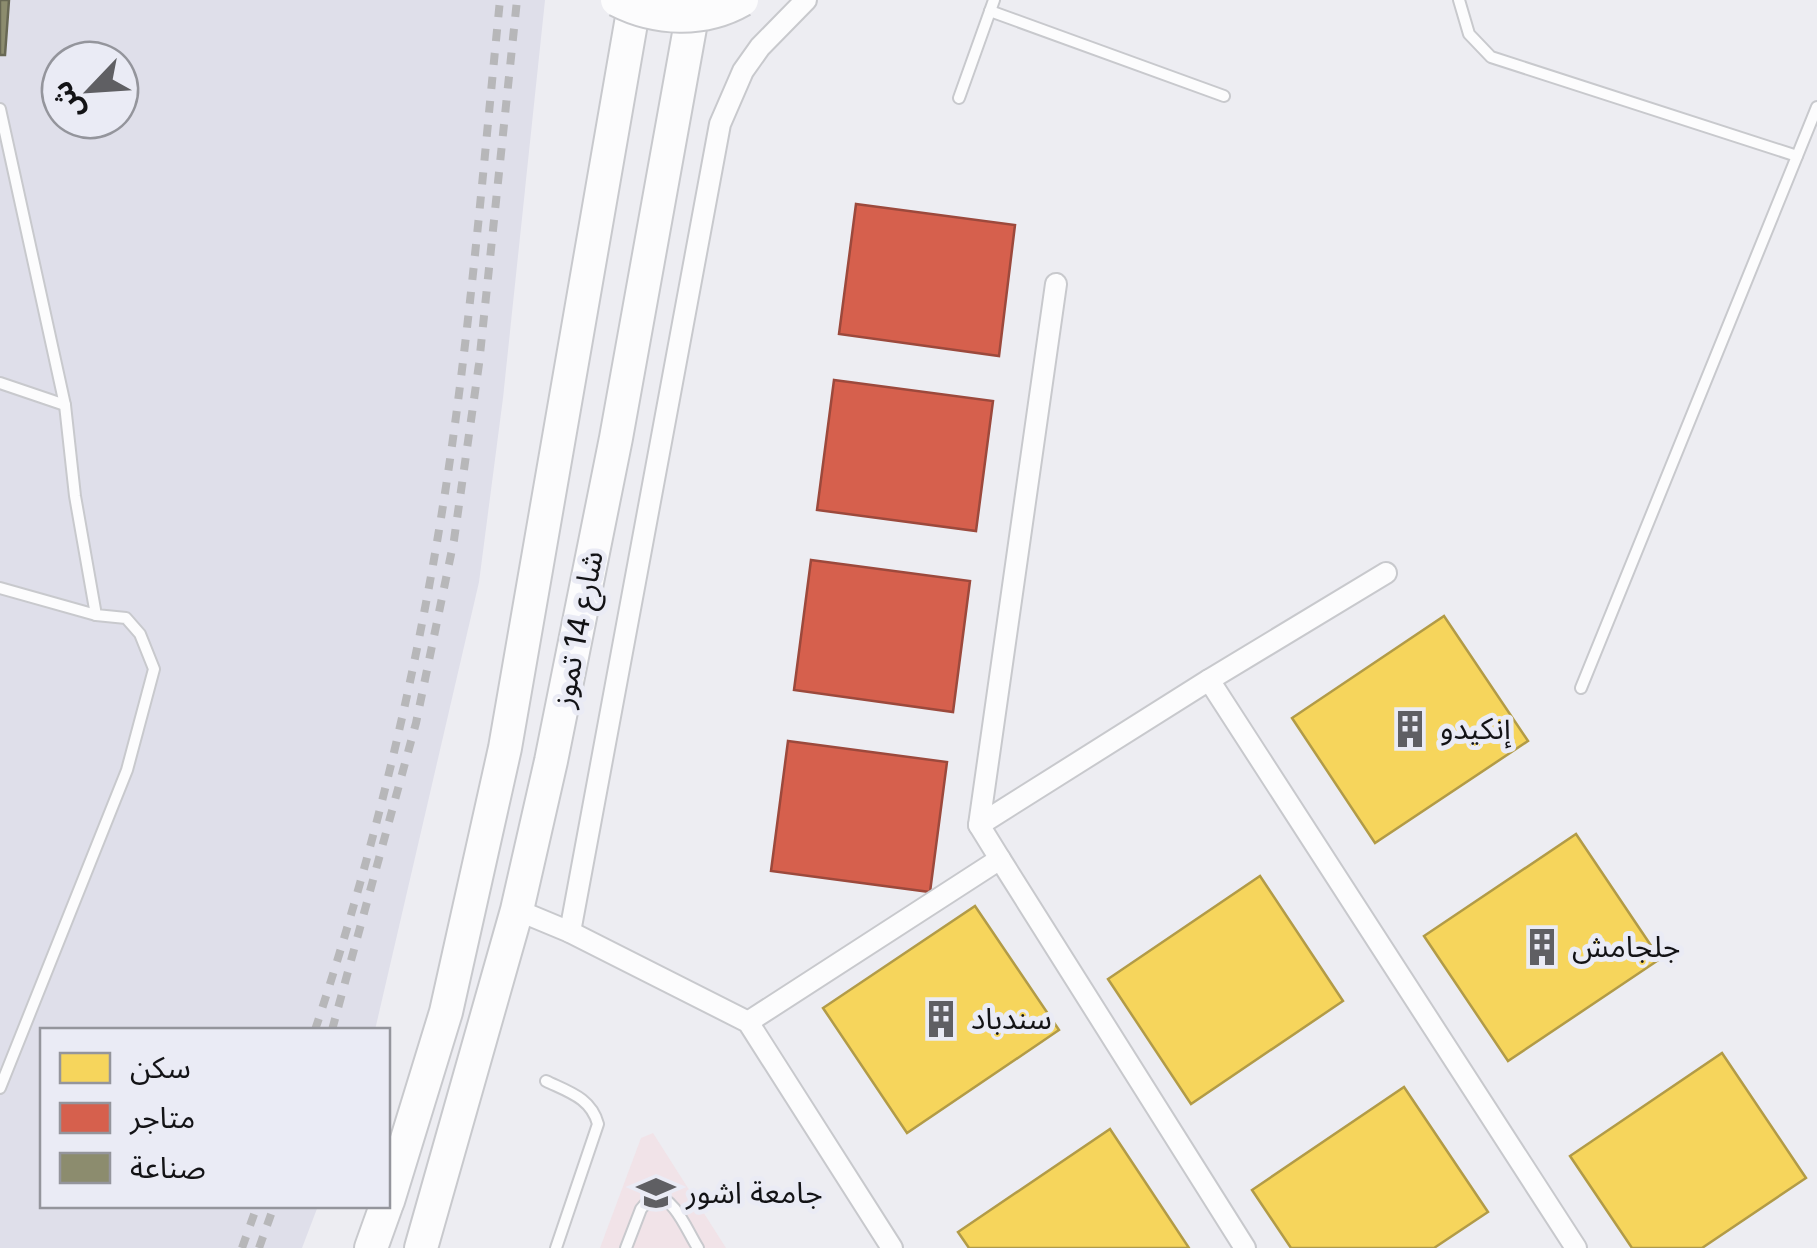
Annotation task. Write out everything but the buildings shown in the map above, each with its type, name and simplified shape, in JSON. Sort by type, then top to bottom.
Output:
[{"type":"main road","points":[[617,0],[656,14],[683,16],[709,13],[742,0]]},
{"type":"main road","name":"شارع 14 تموز","points":[[390,1193],[446,1012],[505,748],[635,0]]},
{"type":"main road","name":"شارع 14 تموز","points":[[420,1248],[518,910],[604,496],[695,0]]},
{"type":"main road","name":"شارع 14 تموز","points":[[371,1248],[385,1208]]},
{"type":"street","points":[[570,932],[720,124],[743,70],[806,0]]},
{"type":"street","points":[[1056,284],[979,825],[1245,1248]]},
{"type":"street","points":[[979,825],[1386,573]]},
{"type":"street","points":[[1209,680],[1576,1248]]},
{"type":"street","points":[[748,1022],[1000,859]]},
{"type":"street","points":[[518,910],[748,1022],[892,1248]]},
{"type":"lane","points":[[1458,0],[1469,34],[1491,57],[1797,156]]},
{"type":"lane","points":[[959,98],[992,6],[1224,96]]},
{"type":"lane","points":[[1581,688],[1817,106]]},
{"type":"lane","points":[[0,109],[65,405],[75,496],[96,614]]},
{"type":"lane","points":[[0,384],[65,405]]},
{"type":"lane","points":[[0,588],[96,614],[126,618],[140,634],[154,669],[126,770],[0,1088]]},
{"type":"lane","points":[[546,1081],[587,1101],[598,1124],[556,1248]]},
{"type":"lane","points":[[626,1248],[641,1209],[653,1195],[669,1202],[698,1248]]},
{"type":"shaded area","points":[[0,0],[545,0],[503,398],[479,582],[375,1028],[40,1028],[40,1208],[317,1208],[302,1248],[0,1248]]},
{"type":"shaded area","name":"جامعة اشور","points":[[653,1133],[726,1248],[600,1248],[641,1138]]},
{"type":"railway","points":[[316,1028],[370,848],[427,598],[466,336],[500,0]]},
{"type":"railway","points":[[333,1028],[416,723],[454,540],[479,364],[517,0]]},
{"type":"railway","points":[[242,1248],[256,1208]]},
{"type":"railway","points":[[259,1248],[273,1208]]},
{"type":"place","name":"إنكيدو","points":[[1410,729]]},
{"type":"place","name":"جلجامش","points":[[1542,947]]},
{"type":"place","name":"سندباد","points":[[941,1019]]},
{"type":"place","name":"جامعة اشور","points":[[656,1193]]}]
